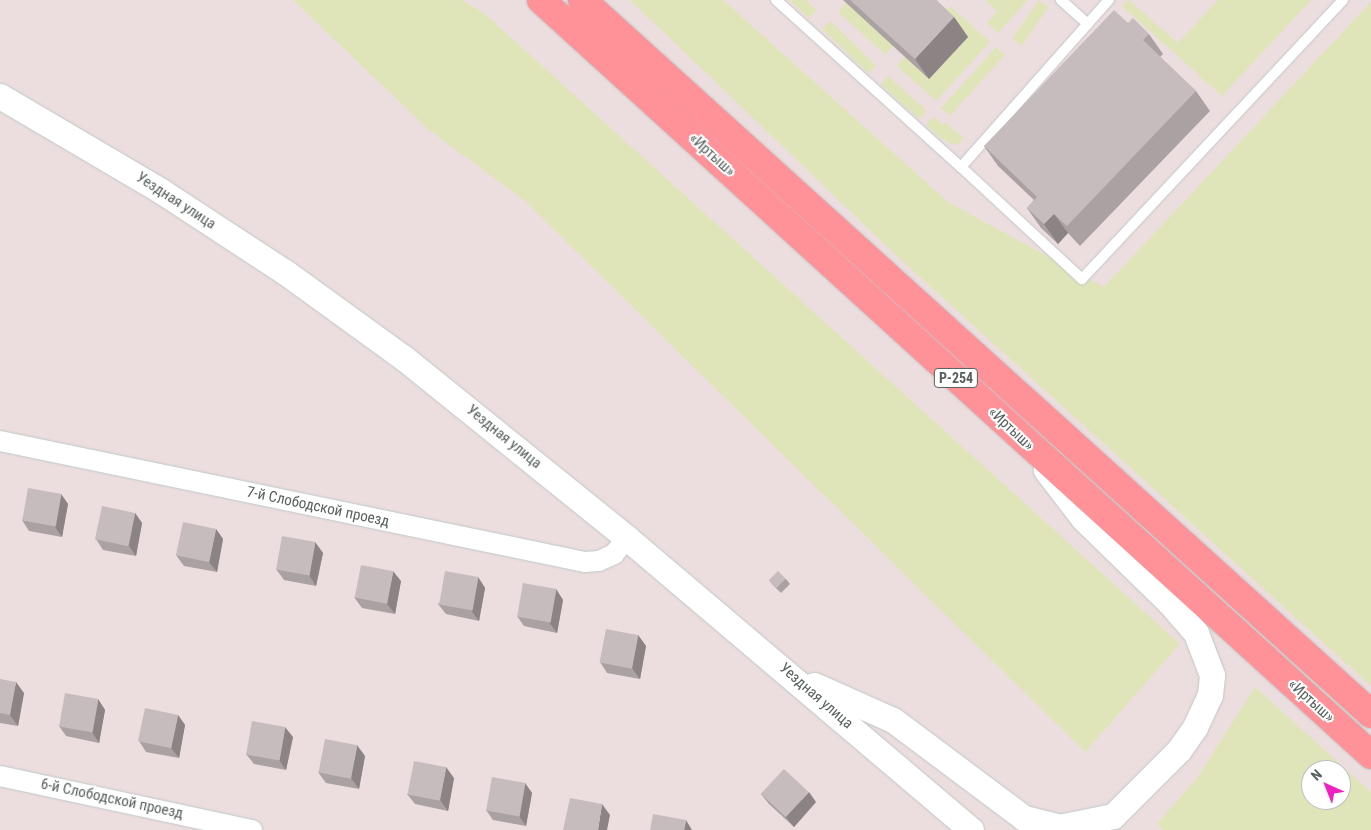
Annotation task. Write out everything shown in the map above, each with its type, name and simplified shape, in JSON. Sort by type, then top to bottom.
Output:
[{"type":"highway","name":"«Иртыш»","points":[[541,0],[1025,443],[1371,755]]},
{"type":"highway","name":"«Иртыш»","points":[[582,0],[1371,714]]},
{"type":"street","name":"Уездная улица","points":[[0,96],[161,191],[285,272],[412,364],[627,538],[789,673],[971,830]]},
{"type":"street","name":"7-й Слободской проезд","points":[[0,441],[585,562],[599,561],[614,554],[627,538]]},
{"type":"street","points":[[789,673],[893,720],[1024,818],[1059,827],[1112,816],[1158,772],[1195,727],[1210,695],[1212,675],[1206,654],[1196,633],[1170,602],[1083,518],[1025,443]]},
{"type":"street","name":"6-й Слободской проезд","points":[[0,776],[252,830]]},
{"type":"lane","points":[[776,0],[1082,279],[1343,0]]},
{"type":"lane","points":[[1061,0],[1088,24]]},
{"type":"lane","points":[[961,168],[1109,0]]},
{"type":"green space","points":[[293,0],[462,0],[486,15],[1180,644],[1085,752],[525,201],[429,130]]},
{"type":"green space","points":[[630,0],[723,0],[948,202],[1104,287],[1371,2],[1371,686],[899,258]]},
{"type":"green space","points":[[789,0],[807,0],[817,10],[809,18]]},
{"type":"green space","points":[[985,0],[1028,0],[998,33],[987,23],[997,11]]},
{"type":"green space","points":[[1039,0],[1049,7],[1022,45],[1012,39]]},
{"type":"green space","points":[[1129,0],[1178,43],[1218,0],[1311,0],[1222,96],[1122,6]]},
{"type":"green space","points":[[846,3],[894,46],[886,55],[838,12]]},
{"type":"green space","points":[[950,6],[990,42],[936,101],[897,66],[905,57],[929,79],[968,37],[943,14]]},
{"type":"green space","points":[[830,21],[876,65],[868,73],[822,29]]},
{"type":"green space","points":[[996,47],[1005,55],[950,116],[941,108]]},
{"type":"green space","points":[[888,76],[927,111],[919,119],[881,84]]},
{"type":"green space","points":[[933,117],[942,124],[946,123],[964,138],[958,144],[951,144],[941,138],[926,125]]},
{"type":"green space","points":[[1255,687],[1336,760],[1301,760],[1301,810],[1351,810],[1351,774],[1371,792],[1371,830],[1163,830],[1157,824],[1197,778]]},
{"type":"building","points":[[850,0],[936,0],[954,17],[915,59]]},
{"type":"building","points":[[1114,10],[1128,23],[1133,18],[1149,34],[1143,40],[1196,91],[1067,226],[1054,214],[1044,224],[1027,208],[1037,197],[984,146]]},
{"type":"building","points":[[28,488],[61,494],[56,526],[22,520]]},
{"type":"building","points":[[102,506],[135,513],[128,546],[95,539]]},
{"type":"building","points":[[183,522],[216,529],[209,562],[176,555]]},
{"type":"building","points":[[282,536],[315,542],[310,575],[276,569]]},
{"type":"building","points":[[361,565],[393,571],[387,604],[355,597]]},
{"type":"building","points":[[445,571],[478,577],[473,610],[439,604]]},
{"type":"building","points":[[778,571],[786,579],[777,588],[769,580]]},
{"type":"building","points":[[523,583],[556,589],[551,622],[517,616]]},
{"type":"building","points":[[606,629],[638,635],[632,669],[600,662]]},
{"type":"building","points":[[0,679],[16,682],[10,715],[0,713]]},
{"type":"building","points":[[65,693],[98,699],[93,732],[59,726]]},
{"type":"building","points":[[145,708],[178,715],[171,748],[138,741]]},
{"type":"building","points":[[252,721],[285,727],[280,760],[246,754]]},
{"type":"building","points":[[325,739],[357,745],[351,779],[319,772]]},
{"type":"building","points":[[414,761],[446,767],[440,801],[408,794]]},
{"type":"building","points":[[784,769],[809,792],[786,817],[761,794]]},
{"type":"building","points":[[492,777],[525,783],[520,816],[486,810]]},
{"type":"building","points":[[570,798],[602,804],[598,830],[563,830]]},
{"type":"building","points":[[653,814],[686,820],[684,830],[650,830]]}]
